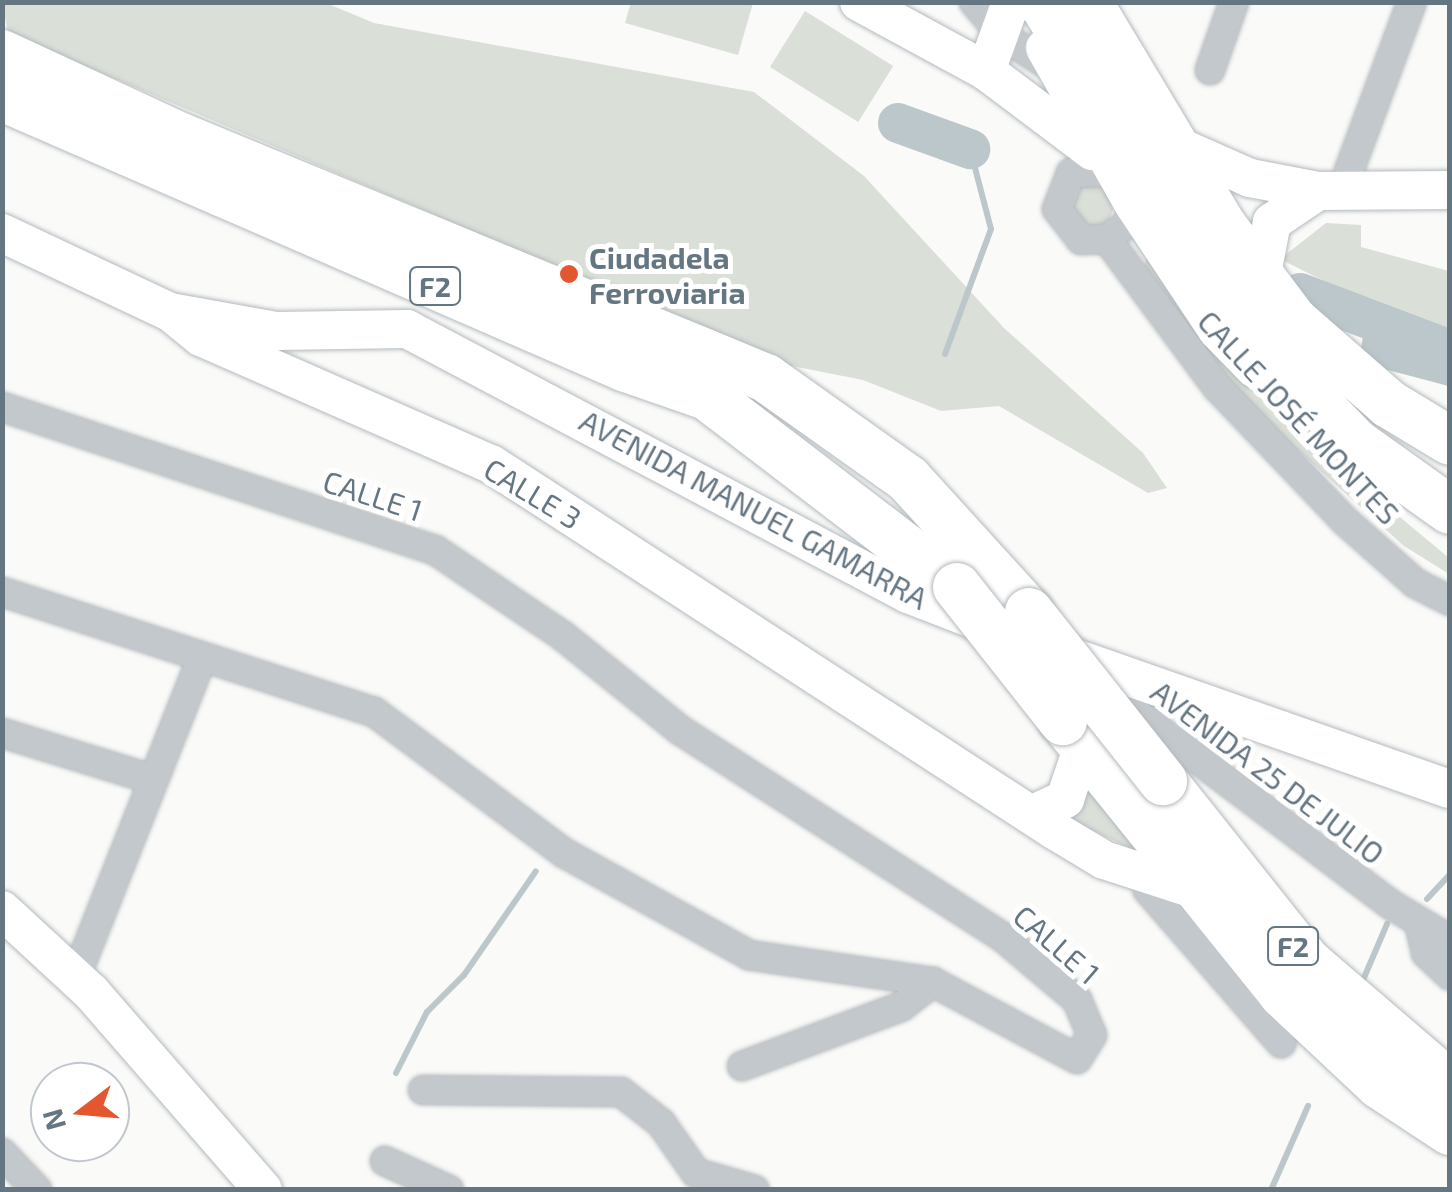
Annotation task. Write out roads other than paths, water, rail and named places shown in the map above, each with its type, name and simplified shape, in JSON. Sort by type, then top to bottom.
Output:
[{"type":"highway","points":[[1042,2],[1250,333],[1380,462],[1450,510]]},
{"type":"highway","points":[[1088,2],[1171,143],[1261,279],[1335,361],[1450,441]]},
{"type":"highway","name":"F2","points":[[2,54],[169,132],[766,378],[908,480],[1029,612],[1306,961],[1450,1086]]},
{"type":"highway","name":"F2","points":[[2,97],[626,368],[707,396],[957,587],[1197,890],[1328,1039],[1450,1131]]},
{"type":"main road","points":[[859,2],[986,71],[1051,114],[1124,187]]},
{"type":"main road","points":[[986,71],[1010,14],[1059,72],[1124,187],[1218,330],[1297,412],[1380,462]]},
{"type":"main road","points":[[1171,143],[1250,178],[1450,190]]},
{"type":"main road","points":[[1261,279],[1272,222],[1334,181]]},
{"type":"main road","name":"CALLE 3","points":[[2,233],[170,312],[201,338],[491,464],[1104,860],[1197,890]]},
{"type":"main road","name":"AVENIDA MANUEL GAMARRA","points":[[170,312],[277,330],[407,329],[908,594],[1088,664],[1450,789]]},
{"type":"main road","points":[[1031,815],[1065,800],[1073,734]]},
{"type":"main road","points":[[2,910],[76,976],[263,1190]]},
{"type":"street","points":[[974,2],[1010,14]]},
{"type":"street","points":[[1210,70],[1234,2]]},
{"type":"street","points":[[1334,181],[1412,2]]},
{"type":"street","points":[[1051,114],[1071,173]]},
{"type":"street","points":[[1071,173],[1124,187],[1124,225],[1108,240],[1081,240],[1065,228],[1059,191],[1071,173]]},
{"type":"street","name":"CALLE JOSÉ MONTES","points":[[1108,240],[1217,387],[1450,617]]},
{"type":"street","name":"CALLE 1","points":[[2,407],[435,550],[563,636],[680,730],[1004,938],[1078,1000],[1092,1035],[1077,1059],[934,982],[772,960],[715,941],[564,853],[374,712],[2,592]]},
{"type":"street","name":"CALLE JOSÉ MONTES","points":[[1416,582],[1450,601]]},
{"type":"street","points":[[76,976],[116,886],[148,778],[202,657]]},
{"type":"street","name":"AVENIDA 25 DE JULIO","points":[[1088,664],[1120,702],[1188,755],[1419,922],[1450,940]]},
{"type":"street","points":[[2,733],[148,778]]},
{"type":"street","points":[[1146,872],[1148,890],[1281,1042]]},
{"type":"street","name":"AVENIDA 25 DE JULIO","points":[[1419,922],[1426,953],[1450,975]]},
{"type":"street","points":[[742,1066],[901,1007],[934,982]]},
{"type":"street","points":[[423,1090],[621,1092],[661,1123],[696,1173],[754,1190]]},
{"type":"street","points":[[2,1153],[37,1190]]},
{"type":"street","points":[[384,1161],[449,1190]]},
{"type":"waterway","points":[[898,123],[970,149]]},
{"type":"waterway","points":[[945,354],[991,229],[970,149]]},
{"type":"waterway","points":[[1300,293],[1450,350]]},
{"type":"waterway","points":[[1376,326],[1371,354],[1450,375]]},
{"type":"waterway","points":[[396,1073],[427,1012],[464,975],[536,871]]},
{"type":"waterway","points":[[1427,899],[1450,874]]},
{"type":"waterway","points":[[1360,987],[1387,924]]},
{"type":"waterway","points":[[1271,1190],[1308,1106]]},
{"type":"place","name":"Ciudadela Ferroviaria","points":[[569,274]]}]
